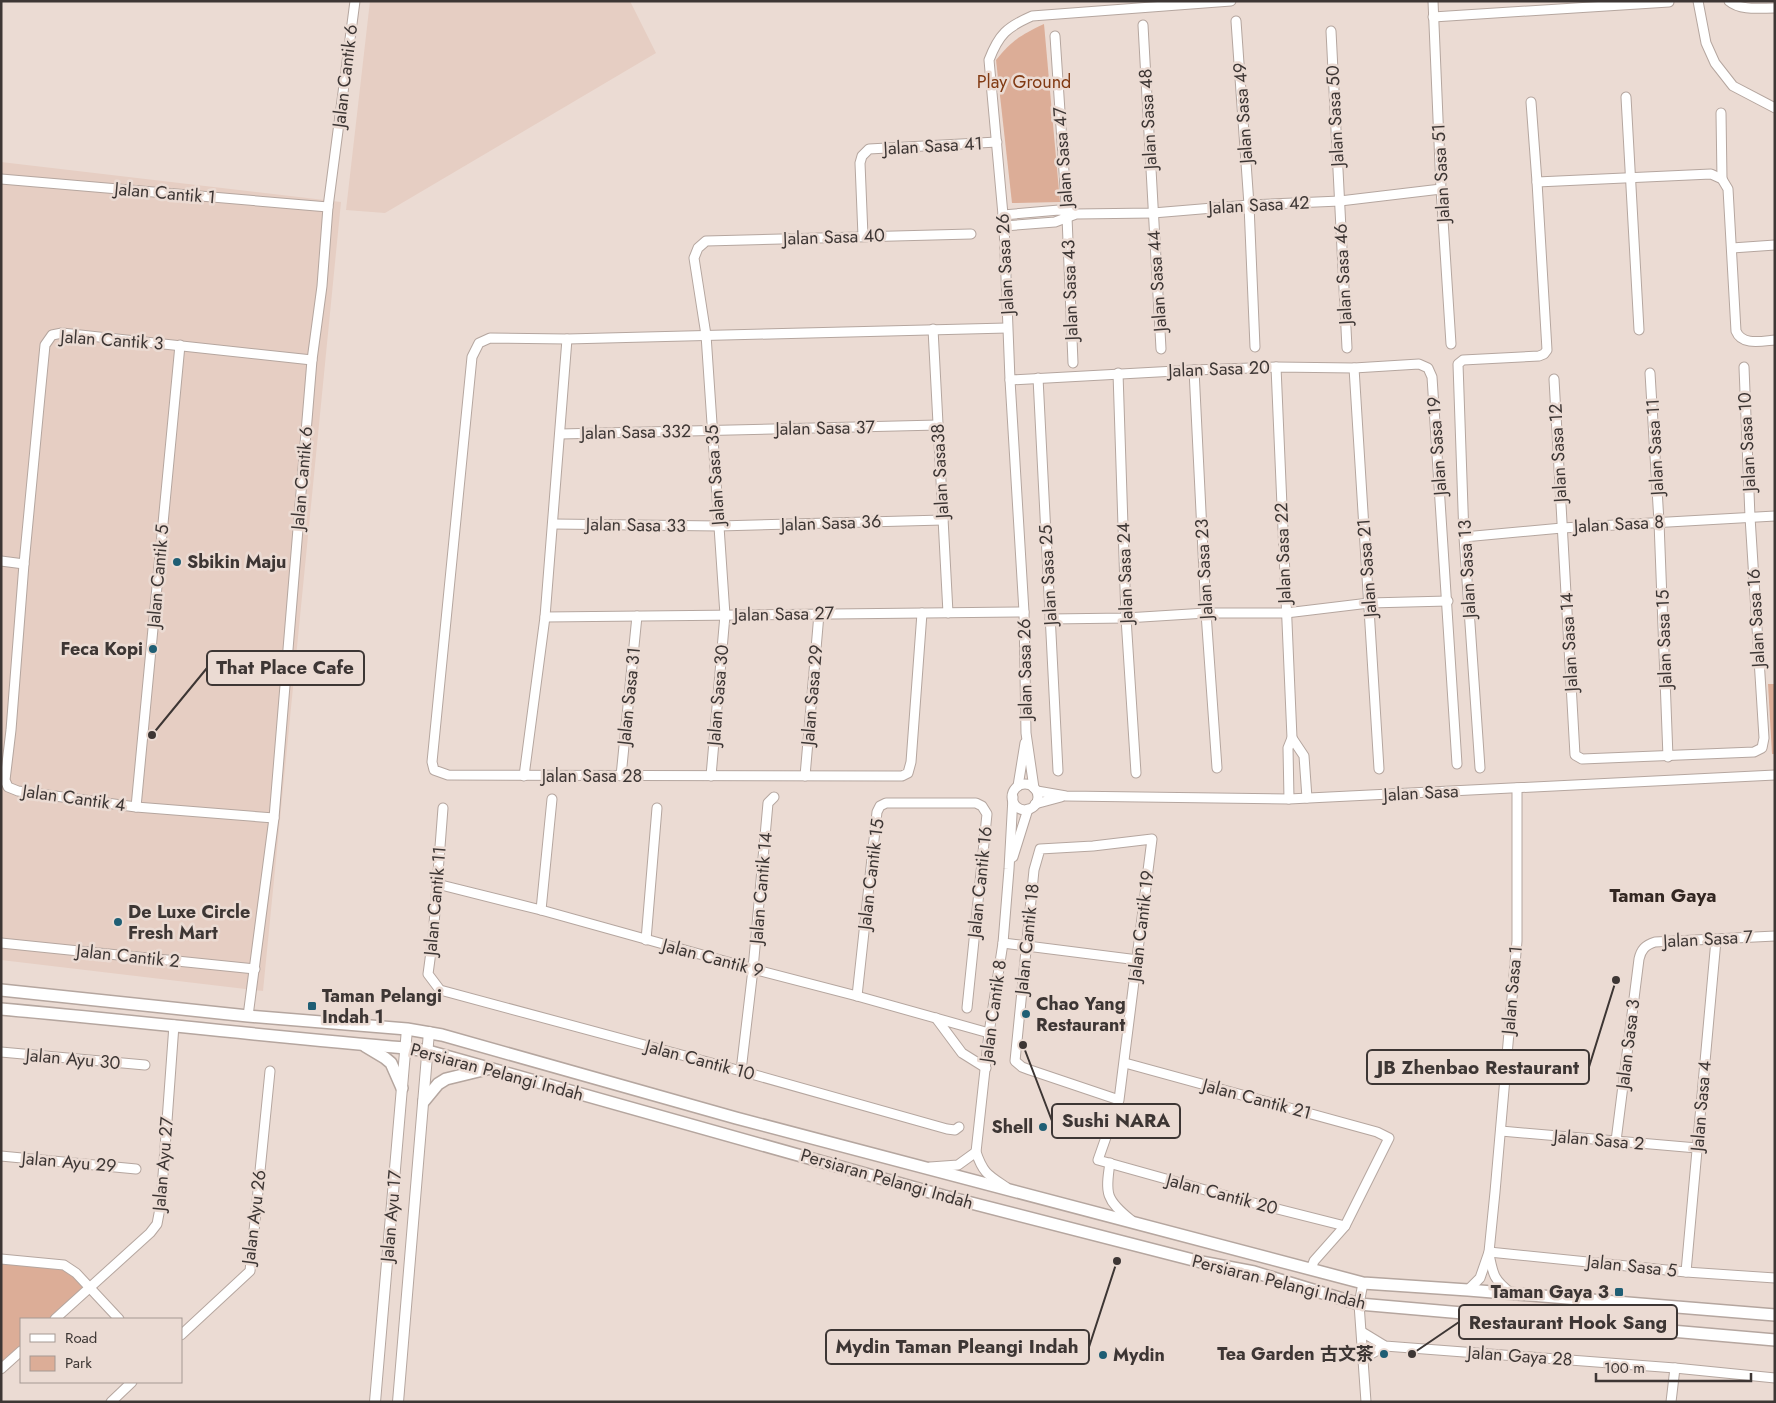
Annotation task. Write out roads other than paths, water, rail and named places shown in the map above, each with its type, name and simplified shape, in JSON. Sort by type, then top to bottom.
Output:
[{"type":"main road","name":"Persiaran Pelangi Indah","points":[[1,990],[248,1016],[430,1032],[736,1118],[1363,1283],[1773,1315]]},
{"type":"main road","name":"Persiaran Pelangi Indah","points":[[1,1009],[428,1051],[944,1196],[1201,1262],[1252,1272],[1359,1304],[1775,1340]]},
{"type":"main road","points":[[248,1016],[250,1029],[259,1035]]},
{"type":"main road","points":[[363,1044],[391,1063],[402,1088]]},
{"type":"main road","points":[[424,1100],[438,1084],[446,1079],[487,1069]]},
{"type":"street","name":"Jalan Cantik 6","points":[[248,1016],[274,818],[312,360],[322,286],[328,207],[355,1]]},
{"type":"street","name":"Jalan Sasa 26","points":[[1036,790],[1026,733],[1024,612],[1007,328],[1004,226],[989,60],[996,42],[1012,25],[1032,16],[1159,4],[1231,1]]},
{"type":"street","name":"Jalan Sasa 51","points":[[1432,1],[1450,344]]},
{"type":"street","points":[[1698,1],[1706,43],[1715,63],[1734,86],[1775,108]]},
{"type":"street","points":[[1729,1],[1735,6],[1775,8]]},
{"type":"street","points":[[1433,17],[1669,2]]},
{"type":"street","name":"Jalan Sasa 49","points":[[1236,21],[1250,205],[1256,347]]},
{"type":"street","name":"Jalan Sasa 48","points":[[1143,25],[1152,213]]},
{"type":"street","name":"Jalan Sasa 50","points":[[1331,32],[1340,201]]},
{"type":"street","name":"Jalan Sasa 47","points":[[1055,36],[1066,214]]},
{"type":"street","points":[[1626,97],[1639,330]]},
{"type":"street","points":[[1531,102],[1537,182],[1711,174],[1722,178]]},
{"type":"street","points":[[1722,114],[1722,178],[1728,189],[1736,331],[1741,338],[1748,341],[1775,340]]},
{"type":"street","name":"Jalan Sasa 41","points":[[863,236],[860,164],[862,156],[869,149],[997,142]]},
{"type":"street","name":"Jalan Cantik 1","points":[[1,179],[328,207]]},
{"type":"street","name":"Jalan Sasa 13","points":[[1480,768],[1464,537],[1458,364],[1464,360],[1539,356],[1544,354],[1548,346],[1537,182]]},
{"type":"street","name":"Jalan Sasa 42","points":[[1003,215],[1152,213],[1250,205],[1340,201],[1441,189]]},
{"type":"street","name":"Jalan Sasa 46","points":[[1340,201],[1347,348]]},
{"type":"street","name":"Jalan Sasa 44","points":[[1152,213],[1161,349]]},
{"type":"street","name":"Jalan Sasa 42","points":[[1004,226],[1055,222],[1066,214]]},
{"type":"street","name":"Jalan Sasa 43","points":[[1066,214],[1073,363]]},
{"type":"street","name":"Jalan Sasa 40","points":[[698,248],[706,241],[971,234]]},
{"type":"street","points":[[1732,248],[1775,245]]},
{"type":"street","name":"Jalan Sasa 35","points":[[698,248],[694,258],[706,335],[725,615]]},
{"type":"street","points":[[524,776],[448,775],[434,770],[432,762],[472,357],[479,343],[490,338],[567,339],[1007,328]]},
{"type":"street","name":"Jalan Sasa38","points":[[933,329],[948,612]]},
{"type":"street","name":"Jalan Cantik 3","points":[[24,564],[46,346],[52,335],[62,333],[312,360]]},
{"type":"street","name":"Jalan Sasa 28","points":[[567,339],[545,617],[524,776],[902,776],[908,773],[911,762],[922,613]]},
{"type":"street","name":"Jalan Cantik 5","points":[[136,807],[180,345]]},
{"type":"street","name":"Jalan Sasa 20","points":[[1010,380],[1194,370],[1354,368],[1419,364],[1428,368]]},
{"type":"street","name":"Jalan Sasa 10","points":[[1744,367],[1750,517]]},
{"type":"street","name":"Jalan Sasa 22","points":[[1276,368],[1292,738],[1288,748],[1289,799]]},
{"type":"street","name":"Jalan Sasa 21","points":[[1354,368],[1379,768]]},
{"type":"street","name":"Jalan Sasa 19","points":[[1428,368],[1432,377],[1448,601],[1457,764]]},
{"type":"street","name":"Jalan Sasa 23","points":[[1194,370],[1216,768]]},
{"type":"street","name":"Jalan Sasa 24","points":[[1118,373],[1126,618],[1136,773]]},
{"type":"street","name":"Jalan Sasa 11","points":[[1650,373],[1659,522]]},
{"type":"street","name":"Jalan Sasa 25","points":[[1038,378],[1058,771]]},
{"type":"street","name":"Jalan Sasa 12","points":[[1554,379],[1562,528]]},
{"type":"street","name":"Jalan Sasa 37","points":[[712,431],[938,425]]},
{"type":"street","name":"Jalan Sasa 332","points":[[560,434],[712,431]]},
{"type":"street","name":"Jalan Sasa 8","points":[[1464,537],[1562,528],[1775,516]]},
{"type":"street","name":"Jalan Sasa 16","points":[[1668,757],[1754,752],[1762,748],[1764,738],[1750,517]]},
{"type":"street","name":"Jalan Sasa 36","points":[[719,526],[943,520]]},
{"type":"street","name":"Jalan Sasa 15","points":[[1659,522],[1668,757]]},
{"type":"street","name":"Jalan Sasa 33","points":[[553,524],[719,526]]},
{"type":"street","name":"Jalan Sasa 14","points":[[1562,528],[1575,755],[1582,759],[1668,757]]},
{"type":"street","points":[[1,560],[24,564]]},
{"type":"street","name":"Jalan Cantik 4","points":[[24,564],[11,730],[5,780],[8,787],[18,791],[136,807],[274,818]]},
{"type":"street","points":[[1050,619],[1126,618],[1206,613],[1286,613],[1369,603],[1448,601]]},
{"type":"street","name":"Jalan Sasa 27","points":[[545,617],[1024,612]]},
{"type":"street","name":"Jalan Sasa 29","points":[[805,776],[819,614]]},
{"type":"street","name":"Jalan Sasa 30","points":[[711,776],[725,615]]},
{"type":"street","name":"Jalan Sasa 31","points":[[621,776],[637,616]]},
{"type":"street","name":"Jalan Sasa 26","points":[[1018,786],[1026,733]]},
{"type":"street","name":"Jalan Sasa 22","points":[[1292,738],[1304,756],[1307,798]]},
{"type":"street","name":"Jalan Sasa","points":[[1036,790],[1066,796],[1289,799],[1775,775]]},
{"type":"street","points":[[1026,784],[1036,790],[1038,796],[1032,806],[1009,869],[1012,798],[1015,789],[1026,784]]},
{"type":"street","name":"Jalan Sasa 1","points":[[1468,1290],[1480,1278],[1489,1252],[1517,941],[1517,788]]},
{"type":"street","name":"Jalan Cantik 14","points":[[741,1071],[753,970],[768,803],[774,796]]},
{"type":"street","name":"Jalan Sasa","points":[[1032,806],[1066,796]]},
{"type":"street","points":[[1012,798],[1016,806],[1024,809],[1032,806]]},
{"type":"street","points":[[541,910],[552,799]]},
{"type":"street","name":"Jalan Cantik 15","points":[[857,996],[877,812],[880,806],[886,803],[934,803]]},
{"type":"street","name":"Jalan Cantik 16","points":[[934,803],[976,803],[982,806],[987,814],[967,1008]]},
{"type":"street","name":"Jalan Cantik 11","points":[[440,990],[428,974],[443,808]]},
{"type":"street","points":[[646,940],[658,808]]},
{"type":"street","name":"Jalan Cantik 18","points":[[1119,1100],[1022,1067],[1015,1061],[1034,870],[1040,849],[1093,846],[1152,839]]},
{"type":"street","name":"Jalan Cantik 19","points":[[1098,1160],[1119,1100],[1152,839]]},
{"type":"street","name":"Jalan Cantik 8","points":[[976,1152],[989,1033],[1003,943],[1009,869]]},
{"type":"street","name":"Jalan Cantik 9","points":[[437,884],[541,910],[753,970],[857,996],[989,1033]]},
{"type":"street","name":"Jalan Sasa 7","points":[[1644,948],[1648,944],[1655,942],[1775,936]]},
{"type":"street","name":"Jalan Sasa 4","points":[[1686,1272],[1716,940]]},
{"type":"street","name":"Jalan Cantik 2","points":[[1,943],[255,969]]},
{"type":"street","points":[[1003,943],[1138,960]]},
{"type":"street","name":"Jalan Sasa 3","points":[[1616,1141],[1639,959],[1644,948]]},
{"type":"street","name":"Jalan Cantik 10","points":[[440,990],[947,1129],[955,1130],[959,1126]]},
{"type":"street","points":[[936,1018],[962,1053],[986,1068]]},
{"type":"street","name":"Jalan Ayu 27","points":[[56,1318],[150,1233],[157,1224],[162,1193],[174,1025]]},
{"type":"street","name":"Jalan Ayu 17","points":[[375,1402],[407,1029]]},
{"type":"street","name":"Jalan Ayu 17","points":[[398,1402],[430,1032]]},
{"type":"street","name":"Jalan Ayu 30","points":[[1,1052],[145,1065]]},
{"type":"street","name":"Jalan Cantik 21","points":[[1124,1063],[1377,1132],[1389,1138],[1345,1226]]},
{"type":"street","name":"Jalan Ayu 26","points":[[182,1334],[250,1271],[270,1071]]},
{"type":"street","name":"Jalan Sasa 2","points":[[1500,1131],[1697,1148]]},
{"type":"street","points":[[922,1168],[958,1165],[976,1152],[985,1173],[1010,1190]]},
{"type":"street","name":"Jalan Ayu 29","points":[[1,1156],[136,1169]]},
{"type":"street","name":"Jalan Cantik 20","points":[[1098,1160],[1234,1198],[1345,1226]]},
{"type":"street","points":[[1110,1163],[1108,1180],[1110,1199],[1118,1210],[1133,1222]]},
{"type":"street","points":[[1311,1269],[1314,1261],[1345,1226]]},
{"type":"street","name":"Jalan Sasa 1","points":[[1489,1252],[1492,1270],[1497,1282],[1512,1294]]},
{"type":"street","name":"Jalan Sasa 5","points":[[1489,1252],[1686,1272],[1775,1278]]},
{"type":"street","points":[[1,1258],[64,1265],[76,1273],[118,1318]]},
{"type":"street","points":[[1363,1283],[1359,1304],[1366,1402]]},
{"type":"street","name":"Jalan Gaya 28","points":[[1362,1332],[1385,1346],[1675,1368],[1775,1378]]},
{"type":"street","points":[[1364,1358],[1385,1346]]},
{"type":"street","points":[[1,1369],[20,1352]]},
{"type":"street","points":[[1672,1402],[1675,1368]]},
{"type":"street","points":[[111,1402],[131,1383]]},
{"type":"place","name":"Sbikin Maju","points":[[177,562]]},
{"type":"place","name":"Feca Kopi","points":[[153,649]]},
{"type":"place","name":"That Place Cafe","points":[[152,735]]},
{"type":"place","name":"De Luxe Circle Fresh Mart","points":[[118,922]]},
{"type":"place","name":"JB Zhenbao Restaurant","points":[[1616,980]]},
{"type":"place","name":"Taman Pelangi Indah 1","points":[[312,1006]]},
{"type":"place","name":"Chao Yang Restaurant","points":[[1026,1014]]},
{"type":"place","name":"Sushi NARA","points":[[1023,1045]]},
{"type":"place","name":"Shell","points":[[1043,1127]]},
{"type":"place","name":"Mydin Taman Pleangi Indah","points":[[1117,1261]]},
{"type":"place","name":"Taman Gaya 3","points":[[1619,1292]]},
{"type":"place","name":"Tea Garden 古文茶","points":[[1384,1354]]},
{"type":"place","name":"Restaurant Hook Sang","points":[[1412,1354]]},
{"type":"place","name":"Mydin","points":[[1103,1355]]},
{"type":"district","name":"Taman Gaya","points":[[1663,895]]},
{"type":"park label","name":"Play Ground","points":[[1024,82]]}]
